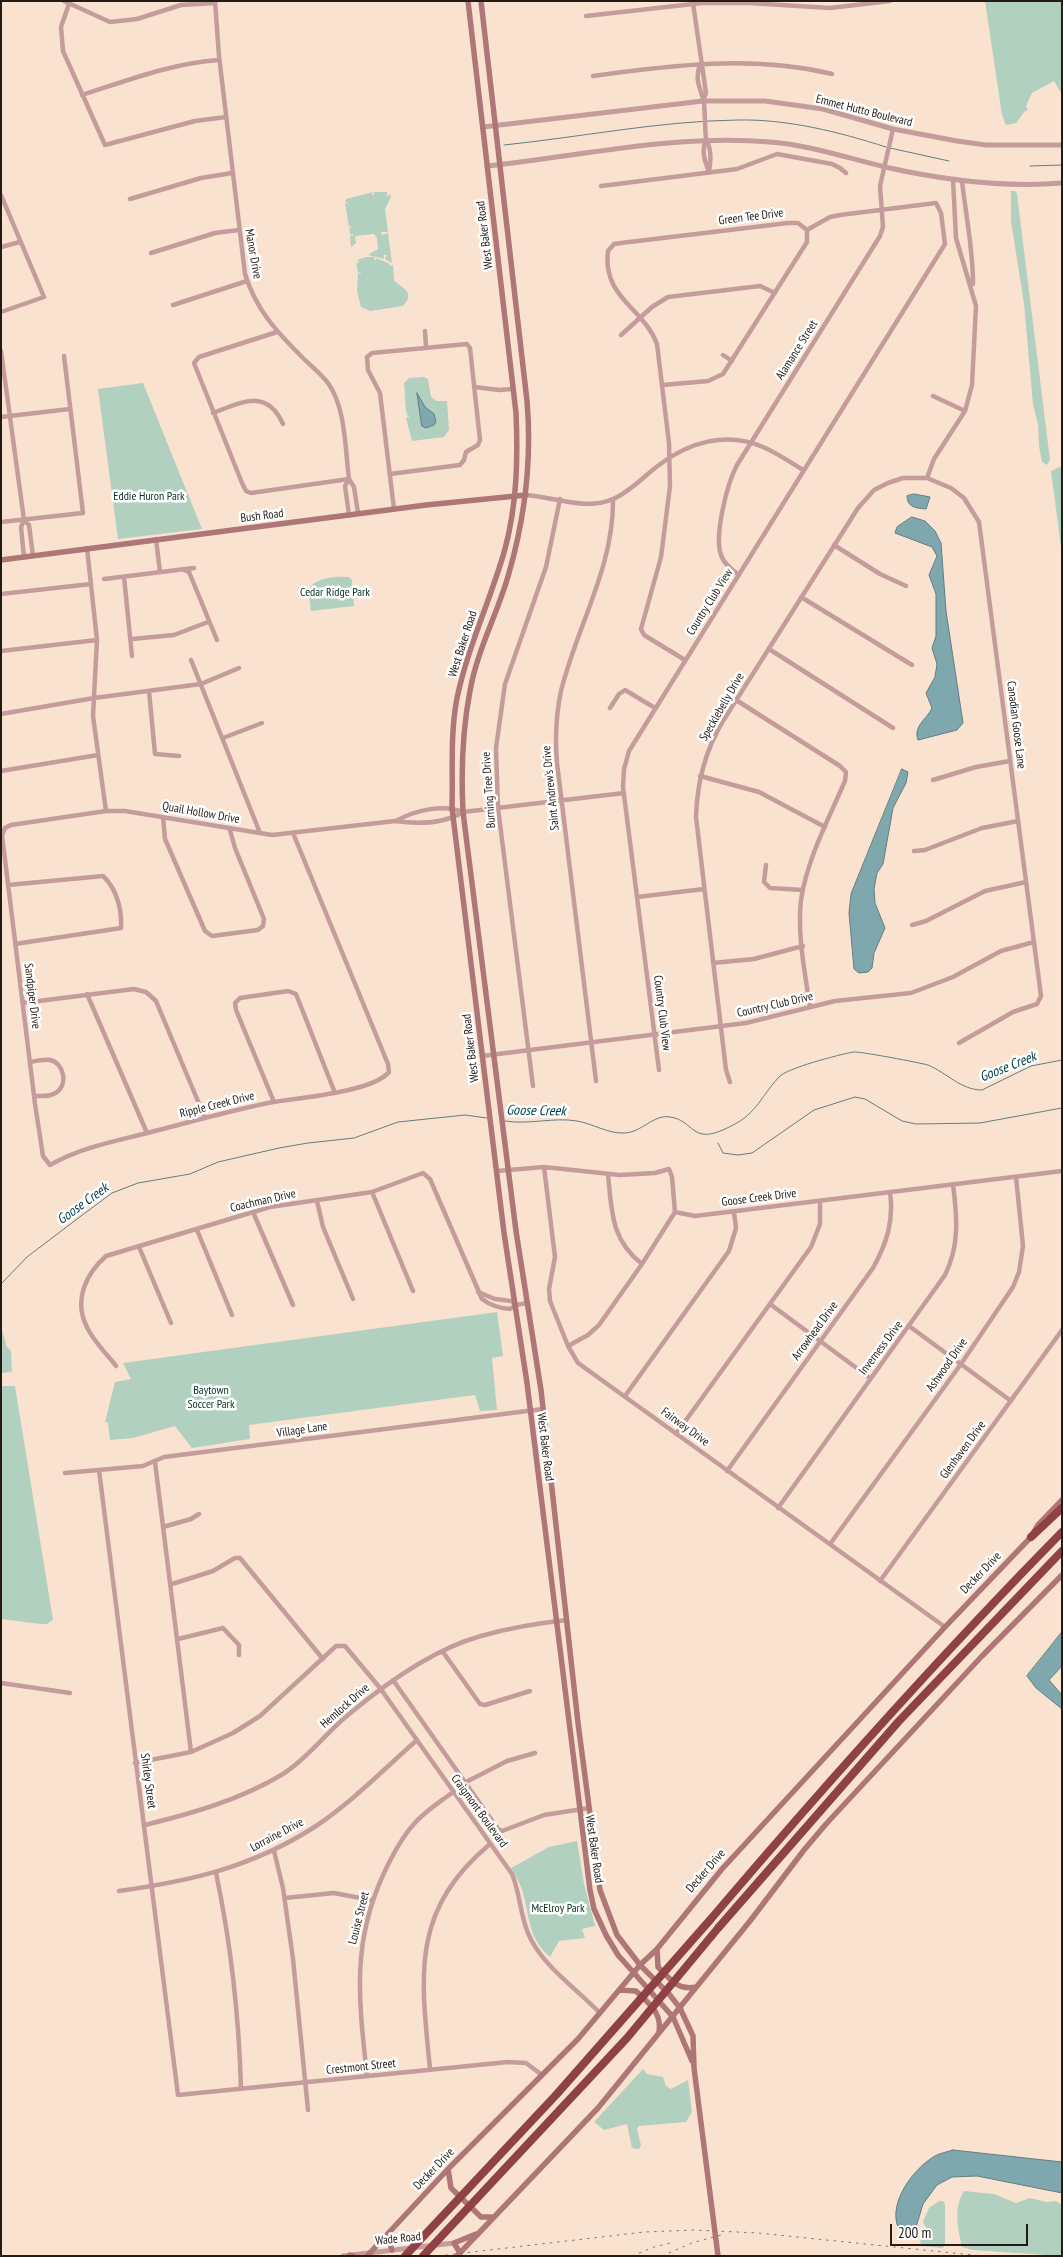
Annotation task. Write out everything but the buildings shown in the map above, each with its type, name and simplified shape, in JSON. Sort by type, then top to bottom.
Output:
[{"type":"highway","points":[[1031,1537],[1062,1508]]},
{"type":"highway","points":[[405,2256],[556,2095],[890,1712],[966,1630],[1062,1532]]},
{"type":"highway","points":[[423,2256],[627,2038],[898,1721],[1062,1551]]},
{"type":"main road","name":"West Baker Road","points":[[468,1],[513,388],[517,441],[515,495],[505,549],[472,642],[456,700],[452,748],[453,818],[504,1233],[530,1410],[568,1724],[586,1864],[594,1909],[618,1955],[673,2017],[694,2068]]},
{"type":"main road","name":"West Baker Road","points":[[481,1],[529,448],[526,495],[509,573],[477,660],[468,704],[461,772],[463,812],[508,1169],[543,1408],[578,1723],[600,1890],[610,1921],[626,1949],[680,2008],[693,2036],[694,2068],[718,2256]]},
{"type":"main road","points":[[501,282],[512,280]]},
{"type":"main road","points":[[513,388],[524,388]]},
{"type":"main road","name":"Bush Road","points":[[1,560],[358,513],[526,495]]},
{"type":"main road","points":[[486,603],[497,606]]},
{"type":"main road","points":[[456,700],[468,704]]},
{"type":"main road","points":[[464,906],[474,904]]},
{"type":"main road","name":"Decker Drive","points":[[369,2254],[448,2169],[578,2039],[640,1966],[657,1949],[722,1869],[945,1627],[1031,1537],[1038,1525],[1062,1500]]},
{"type":"main road","points":[[543,1512],[554,1510]]},
{"type":"main road","points":[[481,2231],[454,2243],[458,2254],[481,2231],[598,2108],[673,2017],[826,1824],[982,1656],[1062,1576]]},
{"type":"main road","points":[[568,1724],[578,1723]]},
{"type":"main road","points":[[586,1864],[596,1862]]},
{"type":"main road","points":[[657,1949],[658,1967],[670,1979],[686,1990],[696,1987]]},
{"type":"main road","points":[[620,1990],[636,1991],[657,2013],[661,2021],[660,2032]]},
{"type":"main road","points":[[448,2169],[451,2188],[481,2217],[494,2217]]},
{"type":"main road","points":[[387,2235],[392,2250]]},
{"type":"street","points":[[586,16],[692,2],[732,2],[814,8],[890,1]]},
{"type":"street","points":[[215,2],[181,5],[137,19],[110,22],[68,2],[61,27],[61,41],[104,145],[195,121],[226,117]]},
{"type":"street","name":"Manor Drive","points":[[215,2],[219,60],[239,230],[247,281],[258,307],[276,332],[327,382],[334,394],[340,410],[349,479],[354,487],[358,513]]},
{"type":"street","points":[[692,2],[700,64],[706,93],[703,101],[706,140],[703,146],[705,162],[709,172]]},
{"type":"street","points":[[82,95],[166,69],[192,63],[219,60]]},
{"type":"street","points":[[593,76],[700,64],[765,65],[832,74]]},
{"type":"street","name":"Emmet Hutto Boulevard","points":[[483,127],[703,101],[765,101],[822,109],[893,129],[986,145],[1062,145]]},
{"type":"street","name":"Alamance Street","points":[[740,575],[723,560],[719,542],[728,482],[751,442],[877,243],[883,227],[880,186],[893,129]]},
{"type":"street","points":[[487,166],[673,142],[745,140],[790,144],[824,150],[884,166],[953,180],[1000,185],[1062,184]]},
{"type":"street","points":[[601,186],[744,167],[776,154],[832,164],[846,173]]},
{"type":"street","points":[[130,199],[201,178],[232,173]]},
{"type":"street","points":[[953,180],[956,238],[972,288]]},
{"type":"street","points":[[927,478],[934,459],[965,411],[972,385],[976,316],[972,288],[972,245],[965,214],[962,181]]},
{"type":"street","points":[[1,195],[44,297],[1,312]]},
{"type":"street","name":"Country Club View","points":[[659,1070],[624,793],[623,775],[629,751],[740,575],[803,470],[944,248],[943,230],[936,203],[882,209]]},
{"type":"street","points":[[662,386],[714,379],[723,374],[807,242],[807,230],[830,217],[882,209]]},
{"type":"street","name":"Green Tee Drive","points":[[639,319],[619,296],[610,280],[607,254],[614,244],[788,222],[798,223],[807,230]]},
{"type":"street","points":[[152,253],[214,233],[239,230]]},
{"type":"street","points":[[1,247],[20,242]]},
{"type":"street","points":[[173,305],[247,281]]},
{"type":"street","points":[[621,335],[658,302],[672,296],[760,286],[775,293]]},
{"type":"street","points":[[639,319],[656,339],[670,456],[670,486],[664,540],[654,588],[641,629],[644,635],[685,660]]},
{"type":"street","points":[[276,332],[199,357],[194,363],[246,491],[251,493],[349,479]]},
{"type":"street","points":[[425,332],[426,347]]},
{"type":"street","points":[[390,474],[460,465],[464,460],[466,452],[478,445],[480,440],[475,387],[470,348],[467,344],[372,353],[367,357],[368,370],[380,393],[384,442],[394,509]]},
{"type":"street","points":[[1,351],[24,520],[21,527],[24,557]]},
{"type":"street","points":[[723,354],[732,360]]},
{"type":"street","points":[[1,522],[84,513],[64,356]]},
{"type":"street","points":[[475,387],[499,390],[513,388]]},
{"type":"street","points":[[933,396],[965,411]]},
{"type":"street","points":[[213,413],[244,402],[256,400],[271,406],[278,412],[283,424]]},
{"type":"street","points":[[1,418],[70,409]]},
{"type":"street","points":[[526,495],[592,504],[613,499],[670,456],[690,446],[713,440],[729,439],[763,446],[803,470]]},
{"type":"street","name":"Specklebelly Drive","points":[[730,1082],[726,1070],[696,817],[700,776],[714,737],[858,508],[874,490],[903,478],[927,478]]},
{"type":"street","name":"Canadian Goose Lane","points":[[927,478],[951,488],[964,498],[979,522],[1034,942],[1040,1001],[1013,1012],[959,1043]]},
{"type":"street","name":"Manor Drive","points":[[349,479],[346,486],[350,514]]},
{"type":"street","name":"Burning Tree Drive","points":[[534,1086],[498,808],[496,748],[502,698],[511,664],[546,568],[560,499]]},
{"type":"street","name":"Saint Andrew's Drive","points":[[596,1082],[556,746],[558,706],[566,672],[598,584],[611,527],[613,499]]},
{"type":"street","points":[[24,520],[28,525],[33,556]]},
{"type":"street","points":[[156,539],[160,572]]},
{"type":"street","points":[[834,546],[880,574],[906,586]]},
{"type":"street","points":[[87,548],[98,640],[94,698],[98,755],[106,811]]},
{"type":"street","points":[[104,579],[194,568]]},
{"type":"street","points":[[183,569],[188,572],[217,640]]},
{"type":"street","points":[[124,578],[132,639],[132,656]]},
{"type":"street","points":[[1,594],[91,584]]},
{"type":"street","points":[[801,597],[912,665]]},
{"type":"street","points":[[132,639],[174,635],[208,622]]},
{"type":"street","points":[[1,651],[98,640]]},
{"type":"street","points":[[769,649],[893,728]]},
{"type":"street","points":[[191,660],[260,833]]},
{"type":"street","points":[[1,714],[94,698],[200,684],[240,668]]},
{"type":"street","points":[[610,708],[625,690],[655,708]]},
{"type":"street","points":[[149,691],[156,754],[179,756]]},
{"type":"street","points":[[736,700],[840,766],[846,772],[845,781],[809,869],[803,890],[801,922],[810,1007]]},
{"type":"street","points":[[223,738],[262,723]]},
{"type":"street","points":[[1,771],[98,755]]},
{"type":"street","points":[[933,780],[976,767],[1010,760]]},
{"type":"street","points":[[700,776],[760,792],[826,827]]},
{"type":"street","points":[[453,818],[463,812],[624,793]]},
{"type":"street","name":"Quail Hollow Drive","points":[[395,821],[410,813],[452,808],[463,812]]},
{"type":"street","name":"Quail Hollow Drive","points":[[5,828],[11,825],[106,811],[164,817],[230,830],[293,834],[395,821],[412,824],[453,818]]},
{"type":"street","points":[[164,817],[165,839],[208,935],[258,930],[263,926],[264,919],[235,848],[230,830]]},
{"type":"street","points":[[914,851],[925,850],[982,828],[1018,821]]},
{"type":"street","name":"Sandpiper Drive","points":[[5,828],[2,835],[34,1096],[43,1156],[50,1165]]},
{"type":"street","name":"Ripple Creek Drive","points":[[50,1165],[82,1150],[205,1118],[274,1102],[335,1094],[379,1079],[389,1072],[388,1064],[293,834]]},
{"type":"street","points":[[766,865],[764,882],[770,888],[803,890]]},
{"type":"street","points":[[8,885],[104,876],[110,882],[122,912],[121,928],[15,944]]},
{"type":"street","points":[[912,925],[926,921],[955,904],[985,891],[1026,882]]},
{"type":"street","points":[[637,897],[704,889]]},
{"type":"street","name":"Country Club Drive","points":[[482,1056],[752,1022],[852,998],[911,993],[953,977],[1001,951],[1034,942]]},
{"type":"street","points":[[713,963],[754,959],[803,946]]},
{"type":"street","points":[[23,1003],[134,989],[151,995],[156,1001],[205,1118]]},
{"type":"street","points":[[274,1102],[236,1010],[235,1003],[240,998],[288,992],[296,994],[335,1094]]},
{"type":"street","points":[[87,994],[147,1133]]},
{"type":"street","points":[[30,1062],[54,1061],[63,1073],[64,1079],[62,1087],[56,1093],[34,1096]]},
{"type":"street","points":[[497,1171],[544,1167],[608,1175],[636,1175],[669,1169],[672,1178],[675,1212],[642,1264],[594,1330],[568,1346]]},
{"type":"street","name":"Fairway Drive","points":[[544,1167],[555,1257],[550,1301],[568,1346],[582,1367],[945,1627]]},
{"type":"street","name":"Goose Creek Drive","points":[[675,1212],[695,1216],[734,1212],[1062,1171]]},
{"type":"street","name":"Coachman Drive","points":[[116,1366],[86,1326],[81,1306],[84,1285],[93,1268],[106,1256],[288,1203],[317,1201],[372,1192],[418,1174],[427,1174],[482,1299],[494,1307],[510,1309],[516,1305],[528,1303]]},
{"type":"street","points":[[608,1175],[618,1236],[626,1250],[642,1264]]},
{"type":"street","name":"Ashwood Drive","points":[[830,1544],[1008,1297],[1019,1272],[1023,1246],[1016,1177]]},
{"type":"street","name":"Inverness Drive","points":[[778,1508],[870,1378],[939,1285],[950,1264],[956,1246],[957,1221],[953,1184]]},
{"type":"street","points":[[372,1192],[413,1291]]},
{"type":"street","name":"Arrowhead Drive","points":[[727,1471],[881,1254],[890,1228],[892,1213],[890,1192]]},
{"type":"street","points":[[317,1201],[323,1227],[353,1299]]},
{"type":"street","points":[[676,1434],[814,1241],[820,1224],[820,1201]]},
{"type":"street","points":[[253,1212],[293,1306]]},
{"type":"street","points":[[625,1396],[729,1251],[736,1228],[734,1212]]},
{"type":"street","points":[[197,1230],[232,1315]]},
{"type":"street","points":[[139,1247],[171,1323]]},
{"type":"street","name":"Coachman Drive","points":[[478,1292],[495,1299],[511,1301],[516,1305]]},
{"type":"street","points":[[770,1304],[870,1378]]},
{"type":"street","points":[[909,1326],[1011,1401]]},
{"type":"street","name":"Glenhaven Drive","points":[[880,1582],[1062,1330]]},
{"type":"street","name":"Village Lane","points":[[65,1473],[143,1466],[164,1457],[543,1408]]},
{"type":"street","points":[[155,1462],[172,1584],[191,1752]]},
{"type":"street","name":"Shirley Street","points":[[99,1470],[178,2095]]},
{"type":"street","points":[[163,1527],[191,1519],[199,1514]]},
{"type":"street","points":[[135,1763],[191,1752],[212,1744],[260,1716],[323,1659],[240,1558],[235,1558],[213,1571],[172,1584]]},
{"type":"street","name":"Hemlock Drive","points":[[145,1825],[189,1814],[256,1790],[286,1772],[346,1716],[380,1688],[442,1652],[480,1636],[567,1620]]},
{"type":"street","points":[[178,1639],[223,1628],[239,1645],[239,1655]]},
{"type":"street","name":"Craigmont Boulevard","points":[[323,1659],[336,1646],[345,1646],[380,1688],[512,1874],[518,1890],[528,1934],[536,1949],[600,2013]]},
{"type":"street","points":[[442,1652],[480,1704],[485,1705],[530,1691]]},
{"type":"street","points":[[394,1680],[502,1831],[544,1815],[589,1808]]},
{"type":"street","points":[[1,1683],[70,1693]]},
{"type":"street","name":"Lorraine Drive","points":[[119,1891],[216,1873],[274,1851],[336,1812],[417,1740]]},
{"type":"street","points":[[466,1782],[507,1761],[534,1753]]},
{"type":"street","name":"Louise Street","points":[[367,2076],[360,1976],[362,1942],[372,1900],[393,1854],[414,1823],[452,1792]]},
{"type":"street","points":[[430,2069],[424,2004],[423,1967],[426,1940],[436,1913],[449,1887],[467,1863],[490,1844]]},
{"type":"street","points":[[274,1851],[285,1898],[308,2110]]},
{"type":"street","points":[[216,1873],[225,1916],[240,2056],[241,2089]]},
{"type":"street","points":[[285,1898],[334,1893],[372,1900]]},
{"type":"street","name":"Crestmont Street","points":[[178,2095],[517,2062],[526,2063],[542,2075]]},
{"type":"street","name":"Wade Road","points":[[343,2256],[454,2243]]},
{"type":"green space","points":[[985,1],[1062,1],[1062,95],[1054,81],[1032,93],[1026,106],[1028,110],[1024,112],[1016,123],[1006,125],[1002,115]]},
{"type":"green space","points":[[1011,191],[1015,191],[1017,194],[1050,460],[1047,465],[1042,462],[1038,425],[1033,404],[1024,304],[1011,221]]},
{"type":"green space","points":[[373,192],[372,195],[374,195],[374,192],[387,192],[387,197],[390,194],[391,197],[385,209],[388,232],[381,232],[382,235],[388,233],[392,263],[385,259],[387,255],[384,255],[384,259],[368,255],[378,249],[377,238],[374,234],[355,236],[356,243],[351,247],[350,235],[353,236],[353,234],[350,234],[349,228],[351,229],[351,226],[349,227],[346,199]]},
{"type":"green space","points":[[366,257],[375,257],[374,260],[376,258],[390,264],[388,266],[393,265],[394,280],[408,293],[407,301],[403,306],[370,311],[361,307],[357,291],[358,273],[356,261],[358,264],[359,261],[357,260]]},
{"type":"green space","points":[[424,377],[428,379],[431,397],[436,401],[447,401],[449,430],[444,437],[412,441],[406,418],[410,416],[406,415],[408,413],[406,412],[404,383],[409,378]]},
{"type":"green space","name":"Eddie Huron Park","points":[[143,383],[202,529],[118,539],[98,389]]},
{"type":"green space","points":[[1062,466],[1062,555],[1051,471]]},
{"type":"green space","name":"Cedar Ridge Park","points":[[349,577],[352,580],[354,606],[311,611],[308,589],[312,585],[327,578]]},
{"type":"green space","name":"Baytown Soccer Park","points":[[497,1312],[503,1356],[492,1358],[497,1410],[480,1411],[475,1395],[249,1425],[250,1439],[192,1448],[175,1426],[133,1438],[110,1440],[108,1423],[105,1422],[115,1382],[131,1379],[123,1363]]},
{"type":"green space","points":[[1,1327],[7,1347],[11,1351],[12,1372],[1,1373]]},
{"type":"green space","points":[[1,1386],[15,1386],[53,1620],[47,1624],[1,1619]]},
{"type":"green space","name":"McElroy Park","points":[[577,1841],[584,1884],[595,1926],[582,1929],[585,1938],[559,1941],[550,1957],[538,1944],[530,1922],[522,1889],[511,1868],[549,1847]]},
{"type":"green space","points":[[643,2069],[647,2074],[663,2077],[666,2086],[671,2089],[688,2080],[692,2112],[686,2122],[639,2126],[637,2129],[641,2145],[639,2149],[632,2148],[627,2124],[604,2130],[594,2122]]},
{"type":"green space","points":[[964,2191],[994,2194],[1016,2203],[1030,2198],[1046,2202],[1056,2201],[1062,2205],[1062,2256],[973,2250],[962,2247],[957,2211]]},
{"type":"green space","points":[[939,2201],[943,2201],[945,2204],[945,2245],[942,2248],[922,2246],[920,2242],[923,2234],[928,2231],[923,2222],[929,2208]]},
{"type":"water","points":[[417,393],[425,407],[434,414],[436,422],[434,425],[426,428],[422,426]]},
{"type":"water","points":[[914,494],[930,497],[926,509],[913,507],[909,503],[907,496]]},
{"type":"water","points":[[912,517],[925,521],[935,531],[941,543],[946,611],[963,723],[957,730],[918,740],[917,731],[932,708],[926,693],[935,677],[937,664],[932,648],[936,636],[936,594],[929,575],[937,556],[932,547],[895,533],[897,527]]},
{"type":"water","points":[[902,769],[908,772],[906,783],[893,808],[883,864],[877,873],[874,889],[875,903],[885,928],[874,953],[872,968],[868,972],[859,973],[854,969],[849,913],[851,894]]},
{"type":"water","points":[[1062,1632],[1062,1666],[1049,1680],[1062,1695],[1062,1709],[1036,1688],[1027,1676]]},
{"type":"water","points":[[953,2150],[1062,2162],[1062,2193],[977,2176],[952,2177],[937,2185],[923,2204],[914,2234],[902,2234],[897,2224],[896,2213],[898,2202],[909,2180],[926,2162],[937,2155]]},
{"type":"waterway","points":[[504,145],[679,123],[757,120],[794,124],[850,136],[886,147]]},
{"type":"waterway","points":[[890,148],[949,161]]},
{"type":"waterway","points":[[1030,166],[1062,165]]},
{"type":"waterway","name":"Goose Creek","points":[[505,1121],[568,1120],[583,1122],[613,1132],[625,1133],[637,1130],[653,1120],[670,1117],[684,1122],[699,1133],[705,1134],[725,1129],[744,1118],[784,1073],[813,1062],[853,1052],[928,1065],[967,1087],[982,1090],[1031,1066],[1062,1060]]},
{"type":"waterway","points":[[718,1143],[723,1153],[738,1155],[752,1153],[814,1110],[855,1097],[865,1099],[902,1121],[916,1124],[980,1123],[1062,1108]]},
{"type":"waterway","name":"Goose Creek","points":[[1,1284],[27,1257],[112,1193],[138,1183],[190,1174],[218,1162],[279,1148],[354,1138],[398,1122],[465,1115],[487,1118]]},
{"type":"railway","points":[[438,2256],[644,2232],[694,2230],[758,2233],[982,2256]]},
{"type":"railway","points":[[662,2256],[692,2243],[721,2235]]},
{"type":"railway","points":[[632,2256],[654,2247],[675,2242]]}]
